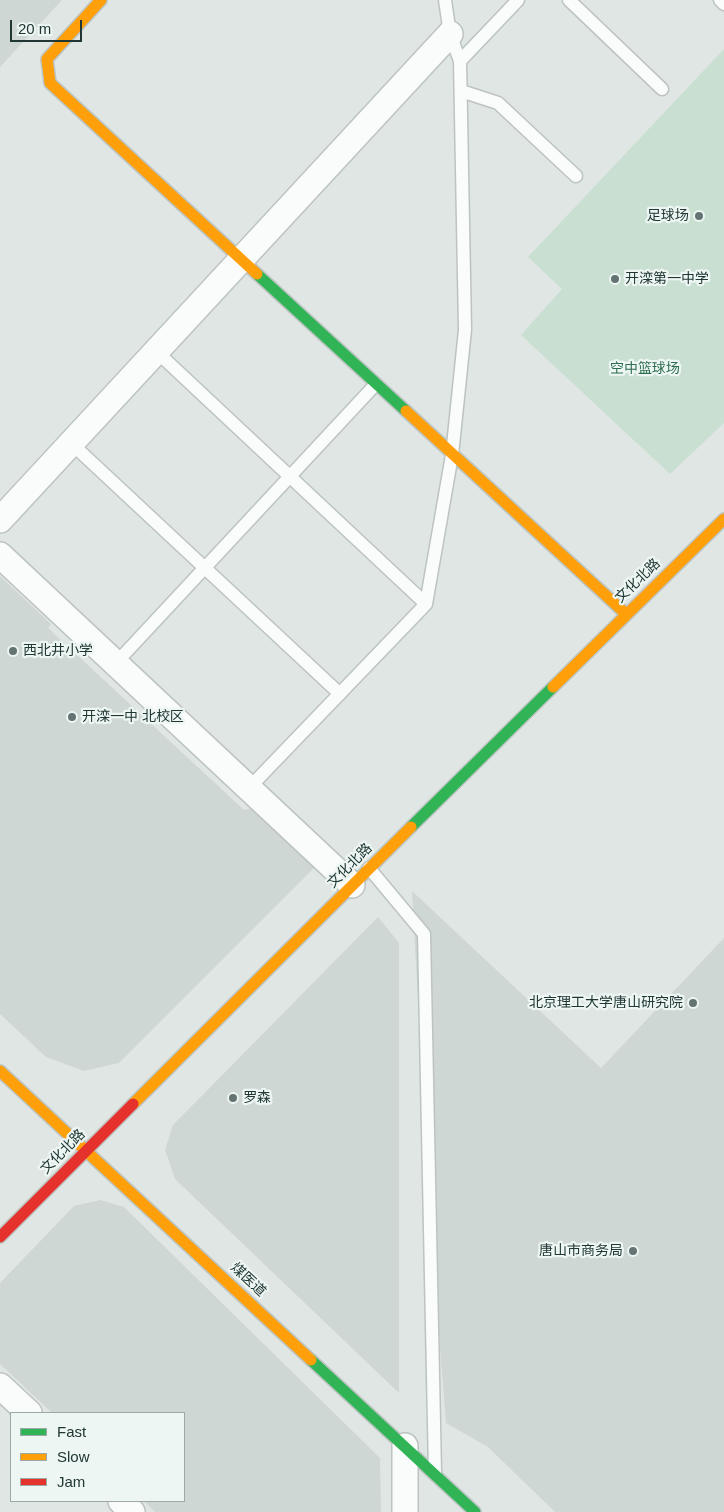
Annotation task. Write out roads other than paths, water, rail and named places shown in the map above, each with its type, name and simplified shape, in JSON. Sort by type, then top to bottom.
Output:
[{"type":"street","points":[[101,0],[47,59],[50,84],[626,614]]},
{"type":"street","points":[[0,520],[242,261],[450,34]]},
{"type":"street","name":"文化北路","points":[[0,1237],[360,876],[724,519]]},
{"type":"street","points":[[0,554],[250,787],[360,876]]},
{"type":"street","name":"煤医道","points":[[0,1071],[475,1512]]},
{"type":"street","points":[[0,1386],[28,1412]]},
{"type":"street","points":[[404,1512],[405,1446]]},
{"type":"street","points":[[122,1502],[132,1512]]},
{"type":"lane","points":[[250,787],[426,604],[452,455],[465,330],[460,61],[450,34],[445,0]]},
{"type":"lane","points":[[460,61],[518,0]]},
{"type":"lane","points":[[569,0],[662,89]]},
{"type":"lane","points":[[720,0],[724,4]]},
{"type":"lane","points":[[461,92],[498,103],[576,176]]},
{"type":"lane","points":[[157,352],[426,604]]},
{"type":"lane","points":[[116,663],[376,384]]},
{"type":"lane","points":[[72,444],[340,694]]},
{"type":"lane","points":[[360,876],[424,934],[435,1475]]},
{"type":"place","name":"足球场","points":[[699,216]]},
{"type":"place","name":"开滦第一中学","points":[[615,279]]},
{"type":"place","name":"西北井小学","points":[[13,651]]},
{"type":"place","name":"开滦一中 北校区","points":[[72,717]]},
{"type":"place","name":"北京理工大学唐山研究院","points":[[693,1003]]},
{"type":"place","name":"罗森","points":[[233,1098]]},
{"type":"place","name":"唐山市商务局","points":[[633,1251]]},
{"type":"park label","name":"空中篮球场","points":[[645,369]]}]
